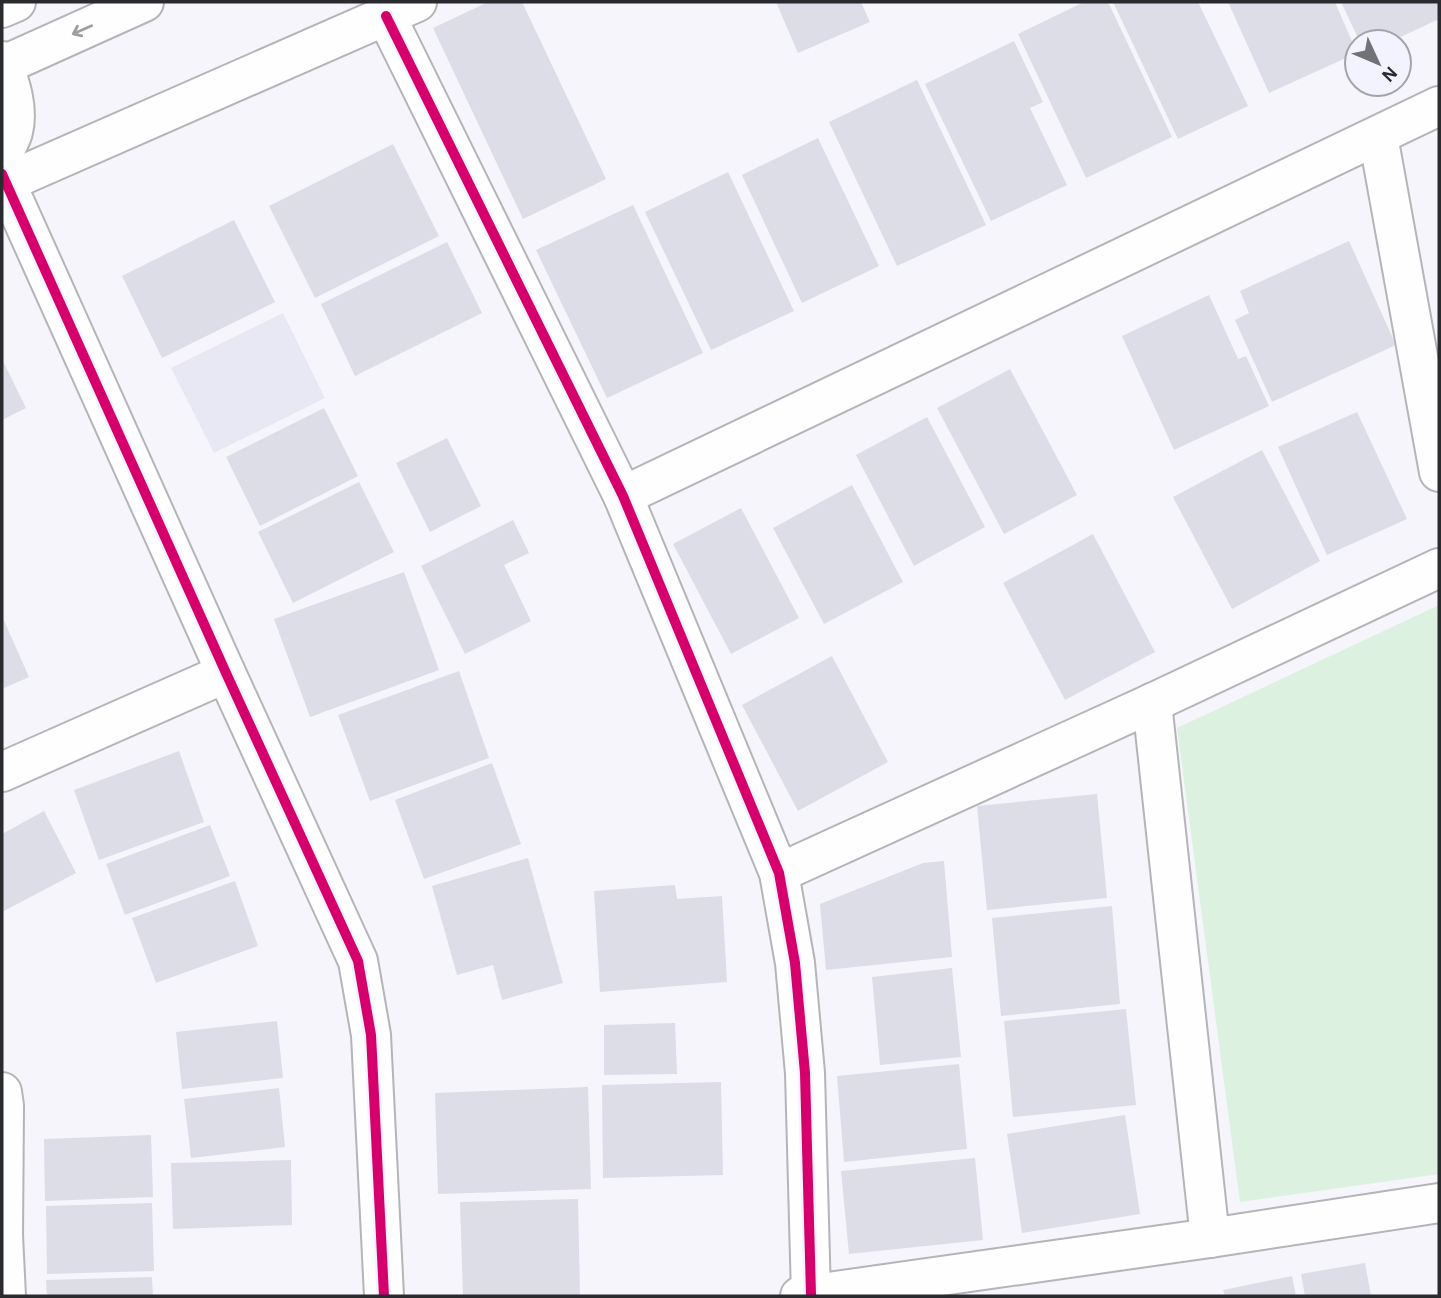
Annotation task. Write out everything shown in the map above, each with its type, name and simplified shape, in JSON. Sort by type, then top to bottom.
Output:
[{"type":"street","points":[[2,8],[16,2]]},
{"type":"street","points":[[144,2],[2,64],[11,83],[15,105],[13,130],[3,175],[358,961],[371,1035],[384,1296]]},
{"type":"street","points":[[3,175],[402,9],[623,496],[779,873],[795,963],[806,1073],[806,1296],[1439,1203]]},
{"type":"street","points":[[623,496],[1439,106]]},
{"type":"street","points":[[1378,136],[1439,472]]},
{"type":"street","points":[[779,873],[1152,703],[1439,568]]},
{"type":"street","points":[[2,772],[226,673]]},
{"type":"street","points":[[1152,703],[1210,1238]]},
{"type":"street","points":[[2,1092],[6,1296]]},
{"type":"shaded area","points":[[283,313],[325,398],[214,453],[171,368]]},
{"type":"green space","points":[[1437,606],[1439,1174],[1240,1202],[1177,728]]},
{"type":"building","points":[[488,2],[522,2],[606,179],[523,219],[433,28]]},
{"type":"building","points":[[776,2],[861,2],[870,22],[798,53]]},
{"type":"building","points":[[1084,2],[1108,2],[1172,137],[1086,178],[1018,34]]},
{"type":"building","points":[[1113,2],[1198,2],[1248,106],[1178,139]]},
{"type":"building","points":[[1228,2],[1335,2],[1346,28],[1343,28],[1343,59],[1269,93]]},
{"type":"building","points":[[1341,2],[1439,2],[1439,19],[1413,31],[1413,28],[1353,28]]},
{"type":"building","points":[[1014,41],[1043,102],[1030,108],[1067,185],[991,221],[925,84]]},
{"type":"building","points":[[917,80],[986,225],[897,266],[829,122]]},
{"type":"building","points":[[818,138],[879,266],[802,303],[742,175]]},
{"type":"building","points":[[393,144],[439,236],[315,298],[269,206]]},
{"type":"building","points":[[728,172],[794,311],[711,350],[645,212]]},
{"type":"building","points":[[633,205],[703,353],[607,398],[536,250]]},
{"type":"building","points":[[234,220],[275,302],[162,358],[122,276]]},
{"type":"building","points":[[1349,241],[1396,345],[1272,402],[1235,320],[1249,313],[1240,291]]},
{"type":"building","points":[[447,242],[482,313],[355,376],[321,304]]},
{"type":"building","points":[[1209,295],[1238,359],[1246,356],[1269,406],[1174,450],[1122,336]]},
{"type":"building","points":[[2,359],[26,408],[2,420]]},
{"type":"building","points":[[1010,369],[1077,495],[1004,534],[937,408]]},
{"type":"building","points":[[324,408],[358,476],[260,526],[226,457]]},
{"type":"building","points":[[1357,412],[1407,519],[1327,555],[1278,447]]},
{"type":"building","points":[[927,417],[985,527],[914,566],[856,455]]},
{"type":"building","points":[[447,438],[481,506],[430,532],[396,463]]},
{"type":"building","points":[[1262,450],[1320,561],[1232,609],[1173,497]]},
{"type":"building","points":[[359,482],[394,552],[293,603],[258,532]]},
{"type":"building","points":[[852,485],[903,582],[824,624],[773,528]]},
{"type":"building","points":[[741,508],[799,618],[731,654],[673,544]]},
{"type":"building","points":[[513,520],[529,553],[504,565],[531,621],[465,654],[421,566]]},
{"type":"building","points":[[1093,534],[1155,652],[1065,700],[1003,583]]},
{"type":"building","points":[[404,572],[439,670],[310,717],[274,619]]},
{"type":"building","points":[[2,616],[29,677],[2,689]]},
{"type":"building","points":[[832,656],[888,762],[798,811],[742,705]]},
{"type":"building","points":[[459,671],[489,758],[370,801],[338,715]]},
{"type":"building","points":[[179,751],[204,822],[99,860],[74,790]]},
{"type":"building","points":[[492,763],[521,844],[424,879],[395,800]]},
{"type":"building","points":[[1097,794],[1107,898],[987,910],[977,806]]},
{"type":"building","points":[[44,811],[76,873],[2,912],[2,834]]},
{"type":"building","points":[[210,825],[230,876],[125,915],[106,864]]},
{"type":"building","points":[[528,858],[563,983],[502,1000],[493,965],[457,975],[432,886]]},
{"type":"building","points":[[944,861],[952,957],[826,970],[820,904],[923,863]]},
{"type":"building","points":[[235,881],[258,946],[156,983],[132,918]]},
{"type":"building","points":[[675,885],[677,899],[722,896],[727,982],[600,992],[594,891]]},
{"type":"building","points":[[1112,906],[1120,1004],[1001,1016],[992,918]]},
{"type":"building","points":[[952,968],[961,1057],[880,1065],[872,977]]},
{"type":"building","points":[[1126,1009],[1136,1105],[1013,1117],[1004,1021]]},
{"type":"building","points":[[277,1021],[283,1078],[182,1089],[176,1032]]},
{"type":"building","points":[[675,1023],[677,1074],[604,1075],[604,1025]]},
{"type":"building","points":[[959,1064],[967,1149],[844,1162],[837,1076]]},
{"type":"building","points":[[721,1082],[723,1175],[603,1178],[602,1085]]},
{"type":"building","points":[[588,1087],[591,1189],[438,1194],[435,1093]]},
{"type":"building","points":[[279,1088],[285,1147],[191,1158],[184,1099]]},
{"type":"building","points":[[1125,1115],[1140,1214],[1022,1233],[1007,1134]]},
{"type":"building","points":[[151,1135],[153,1197],[45,1201],[44,1139]]},
{"type":"building","points":[[975,1158],[983,1240],[849,1254],[841,1171]]},
{"type":"building","points":[[291,1160],[292,1225],[173,1229],[171,1163]]},
{"type":"building","points":[[578,1199],[580,1296],[463,1296],[460,1202]]},
{"type":"building","points":[[152,1203],[154,1271],[47,1274],[46,1206]]},
{"type":"building","points":[[1365,1263],[1371,1296],[1305,1296],[1301,1274]]},
{"type":"building","points":[[1292,1276],[1296,1296],[1225,1296],[1223,1290]]},
{"type":"building","points":[[152,1277],[153,1296],[47,1296],[46,1280]]},
{"type":"cycle path","points":[[386,16],[623,496],[779,873],[795,963],[805,1073],[811,1295]]},
{"type":"cycle path","points":[[2,174],[358,961],[371,1035],[384,1296]]}]
